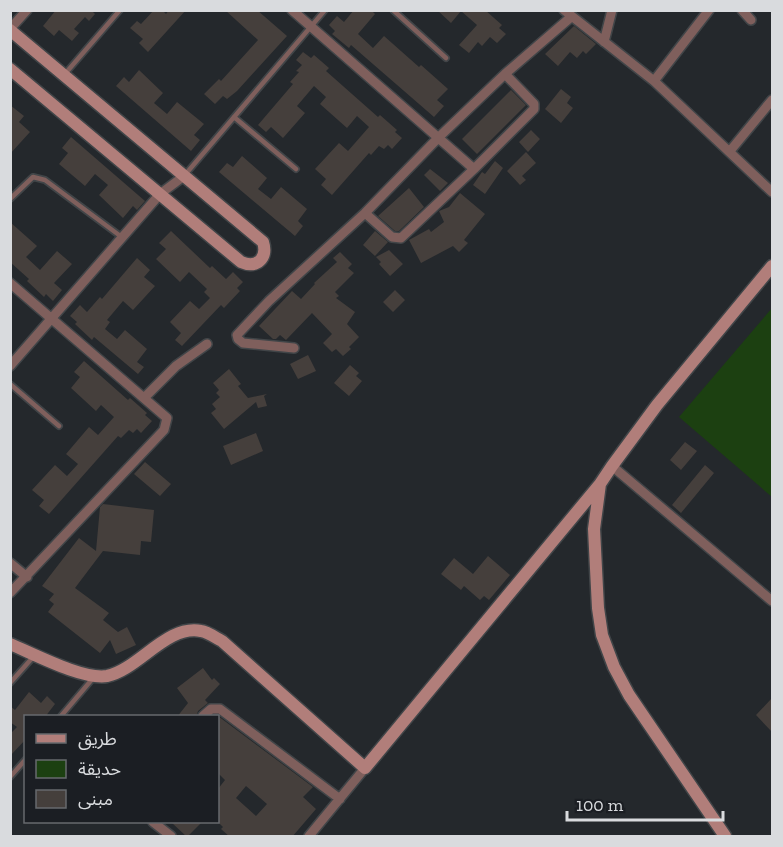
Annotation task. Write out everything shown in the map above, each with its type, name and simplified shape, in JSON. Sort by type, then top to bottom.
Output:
[{"type":"street","points":[[10,69],[241,262],[254,264],[260,261],[264,255],[263,242],[10,30],[27,10]]},
{"type":"street","points":[[292,10],[474,169]]},
{"type":"street","points":[[604,42],[612,10]]},
{"type":"street","points":[[654,81],[709,10]]},
{"type":"street","points":[[742,10],[751,20]]},
{"type":"street","points":[[294,348],[243,343],[237,335],[269,301],[365,213],[439,137],[568,14],[654,81],[772,192]]},
{"type":"street","points":[[365,213],[392,237],[401,238],[474,169],[534,109],[534,104],[505,74]]},
{"type":"street","points":[[730,151],[772,100]]},
{"type":"street","points":[[10,366],[160,194],[184,176]]},
{"type":"street","points":[[309,837],[600,484],[657,405],[772,266]]},
{"type":"street","points":[[10,283],[167,418],[164,430],[10,593]]},
{"type":"street","points":[[144,398],[176,366],[207,344]]},
{"type":"street","points":[[612,466],[772,601]]},
{"type":"street","points":[[600,484],[594,529],[598,608],[602,635],[614,667],[629,695],[725,837]]},
{"type":"street","points":[[10,563],[27,577]]},
{"type":"street","points":[[10,644],[88,675],[107,676],[123,669],[172,637],[188,630],[203,631],[222,641],[365,768]]},
{"type":"street","points":[[206,715],[211,709],[220,709],[340,799]]},
{"type":"street","points":[[154,823],[171,837]]},
{"type":"lane","points":[[64,75],[120,10]]},
{"type":"lane","points":[[184,176],[325,10]]},
{"type":"lane","points":[[393,10],[446,58]]},
{"type":"lane","points":[[234,117],[296,168]]},
{"type":"lane","points":[[10,199],[33,177],[45,180],[123,238]]},
{"type":"lane","points":[[10,384],[59,426]]},
{"type":"lane","points":[[10,683],[35,654]]},
{"type":"lane","points":[[63,715],[95,675]]},
{"type":"lane","points":[[10,777],[24,761]]},
{"type":"green space","points":[[772,308],[772,497],[679,417]]},
{"type":"building","points":[[56,10],[91,10],[95,14],[89,21],[85,17],[74,29],[79,33],[72,41],[59,30],[54,36],[43,26]]},
{"type":"building","points":[[154,10],[162,10],[166,14],[169,10],[186,10],[148,52],[139,43],[143,39],[130,28],[137,21],[141,24]]},
{"type":"building","points":[[225,10],[257,10],[287,36],[237,91],[227,99],[223,96],[215,104],[204,94],[219,79],[221,81],[258,40]]},
{"type":"building","points":[[354,10],[371,10],[375,14],[358,34],[373,48],[384,36],[448,89],[437,100],[444,106],[434,117],[351,45],[349,48],[332,34],[335,31],[329,25],[337,16],[344,22]]},
{"type":"building","points":[[437,10],[485,10],[502,25],[499,28],[506,34],[497,43],[490,37],[482,46],[478,42],[469,53],[459,45],[477,25],[461,11],[451,23]]},
{"type":"building","points":[[574,26],[596,44],[586,54],[583,51],[577,58],[570,52],[558,66],[545,54]]},
{"type":"building","points":[[303,52],[311,58],[314,55],[329,68],[326,71],[378,117],[380,115],[397,130],[395,132],[402,138],[392,149],[388,145],[384,149],[379,146],[371,155],[369,153],[332,195],[321,185],[326,179],[315,169],[339,143],[348,151],[369,127],[357,116],[347,128],[320,104],[326,97],[314,86],[297,106],[305,113],[283,138],[271,127],[266,132],[258,125],[293,84],[290,82],[302,65],[296,60]]},
{"type":"building","points":[[139,70],[163,93],[154,103],[167,114],[177,102],[204,124],[194,135],[200,140],[191,151],[116,86],[124,77],[129,82]]},
{"type":"building","points":[[561,89],[571,97],[567,103],[573,108],[561,123],[545,109]]},
{"type":"building","points":[[511,90],[526,105],[477,154],[462,139]]},
{"type":"building","points":[[10,105],[24,116],[19,122],[30,132],[10,154]]},
{"type":"building","points":[[531,130],[540,139],[528,152],[519,142]]},
{"type":"building","points":[[71,137],[145,201],[137,210],[133,206],[123,218],[99,195],[108,185],[95,174],[85,186],[59,164],[68,153],[62,148]]},
{"type":"building","points":[[526,152],[536,163],[522,176],[526,180],[520,185],[507,171]]},
{"type":"building","points":[[242,156],[267,178],[258,189],[271,199],[281,187],[307,209],[298,221],[303,226],[295,236],[219,172],[227,163],[233,167]]},
{"type":"building","points":[[495,161],[503,168],[485,194],[473,185],[482,172],[485,174]]},
{"type":"building","points":[[430,169],[448,183],[440,191],[424,175]]},
{"type":"building","points":[[409,188],[424,207],[399,231],[395,231],[378,216]]},
{"type":"building","points":[[460,193],[485,214],[464,240],[468,243],[459,252],[453,246],[421,263],[409,240],[429,229],[431,232],[444,222],[439,211],[449,207]]},
{"type":"building","points":[[10,222],[37,246],[26,257],[40,270],[57,251],[72,264],[54,283],[62,290],[53,301],[46,294],[44,297],[10,262]]},
{"type":"building","points":[[171,231],[210,268],[212,266],[226,279],[233,272],[243,282],[237,288],[240,291],[224,308],[221,305],[182,346],[175,340],[181,333],[170,322],[190,301],[199,309],[210,298],[204,292],[207,289],[189,272],[180,282],[156,259],[166,249],[159,243]]},
{"type":"building","points":[[375,231],[388,242],[375,256],[363,245]]},
{"type":"building","points":[[389,250],[403,264],[390,276],[376,257]]},
{"type":"building","points":[[340,252],[352,264],[348,268],[354,273],[335,292],[339,296],[336,298],[355,312],[347,324],[359,337],[349,347],[351,349],[343,356],[336,349],[332,352],[323,343],[332,334],[312,313],[286,340],[280,335],[273,339],[259,326],[292,291],[301,299],[314,283],[337,262],[333,258]]},
{"type":"building","points":[[137,258],[150,270],[144,277],[155,286],[133,310],[123,301],[107,320],[110,322],[105,329],[117,339],[125,330],[147,349],[137,362],[144,367],[138,374],[94,337],[92,340],[70,316],[80,305],[87,312],[100,297],[102,299]]},
{"type":"building","points":[[395,290],[405,300],[393,312],[383,302]]},
{"type":"building","points":[[308,355],[316,371],[298,379],[290,364]]},
{"type":"building","points":[[84,361],[128,400],[130,398],[147,413],[145,415],[152,421],[141,433],[137,429],[133,433],[129,430],[121,438],[118,436],[49,514],[39,506],[44,500],[32,490],[55,465],[67,476],[78,464],[66,454],[89,427],[98,435],[114,417],[101,405],[96,411],[71,388],[80,377],[74,372]]},
{"type":"building","points":[[350,365],[359,373],[356,376],[362,381],[349,396],[334,383]]},
{"type":"building","points":[[229,369],[241,384],[238,386],[248,398],[267,394],[264,396],[267,406],[258,408],[256,402],[224,429],[211,413],[216,409],[212,404],[220,397],[216,393],[219,390],[213,383]]},
{"type":"building","points":[[256,433],[263,451],[231,465],[223,446]]},
{"type":"building","points":[[685,442],[697,451],[681,470],[670,460]]},
{"type":"building","points":[[145,462],[171,484],[160,496],[134,474]]},
{"type":"building","points":[[705,465],[714,473],[681,513],[672,505]]},
{"type":"building","points":[[103,504],[154,510],[151,542],[141,541],[140,555],[103,551],[75,588],[109,613],[103,620],[118,632],[127,627],[136,645],[116,654],[110,640],[100,653],[48,612],[54,604],[49,600],[54,594],[42,586],[79,538],[96,551],[100,507]]},
{"type":"building","points":[[488,556],[510,575],[489,600],[484,596],[480,600],[464,586],[461,590],[441,574],[454,558],[473,574]]},
{"type":"building","points":[[203,668],[212,680],[214,678],[220,684],[205,700],[208,703],[197,715],[179,715],[188,703],[177,688]]},
{"type":"building","points":[[29,692],[41,703],[47,696],[55,704],[47,715],[24,715],[24,741],[10,756],[10,734],[17,727],[10,722],[10,706],[15,710]]},
{"type":"building","points":[[772,698],[772,732],[756,715]]},
{"type":"building","points":[[219,717],[313,787],[303,797],[316,809],[292,837],[230,837],[221,829],[223,827],[219,823],[219,788],[225,780],[219,774]],"holes":[[[246,786],[267,804],[256,816],[236,798]]]},
{"type":"building","points":[[172,823],[201,823],[187,837]]}]
